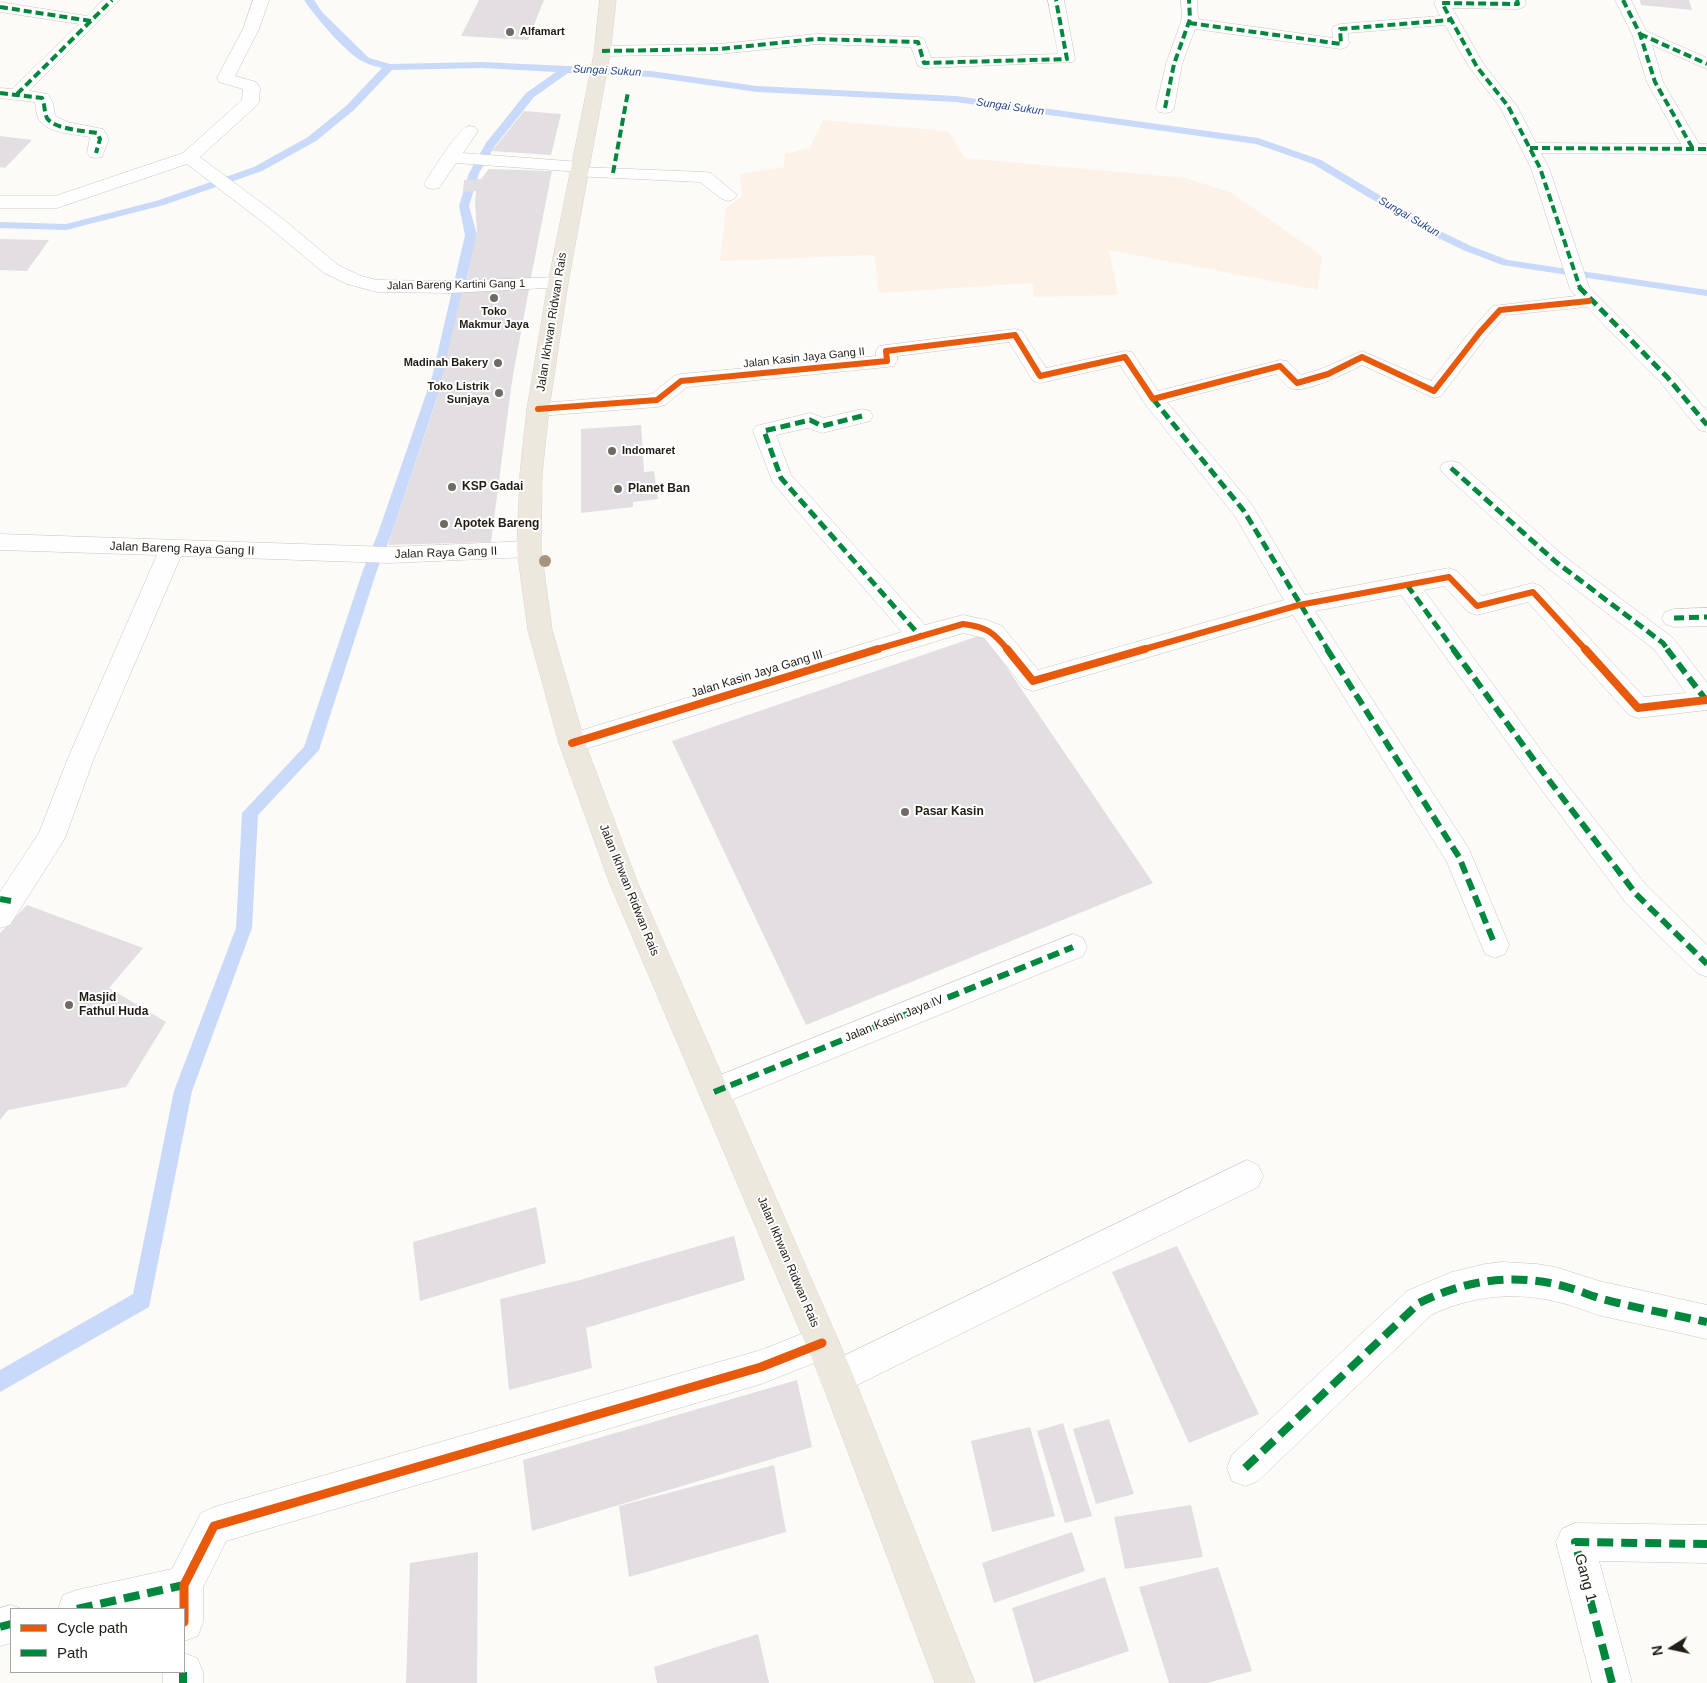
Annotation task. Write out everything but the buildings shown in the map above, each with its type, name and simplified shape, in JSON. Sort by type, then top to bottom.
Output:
[{"type":"main road","name":"Jalan Ikhwan Ridwan Rais","points":[[608,0],[602,52],[558,283],[538,409],[531,474],[529,549],[540,630],[572,743],[624,884],[837,1376],[956,1683]]},
{"type":"street","points":[[9,94],[112,0]]},
{"type":"street","points":[[0,202],[49,203],[63,200],[189,157],[250,102],[252,88],[250,86],[225,78],[251,29],[261,0]]},
{"type":"street","points":[[602,52],[720,49],[816,39],[918,42],[924,63],[1067,59],[1056,0]]},
{"type":"street","points":[[1164,108],[1174,64],[1189,23],[1189,0]]},
{"type":"street","points":[[1516,0],[1518,4],[1442,3],[1478,67],[1508,106],[1540,168],[1569,257],[1584,295],[1668,378],[1707,424]]},
{"type":"street","points":[[1623,0],[1640,34],[1655,82],[1700,149]]},
{"type":"street","points":[[0,7],[91,21]]},
{"type":"street","points":[[1189,23],[1341,44],[1340,29],[1450,20]]},
{"type":"street","points":[[1640,34],[1707,64]]},
{"type":"street","points":[[9,94],[42,98],[46,117],[50,122],[60,126],[97,133],[100,139],[96,153]]},
{"type":"street","points":[[433,184],[469,131]]},
{"type":"street","points":[[1530,148],[1700,149]]},
{"type":"street","name":"Jalan Bareng Kartini Gang 1","points":[[189,157],[211,172],[331,269],[354,280],[377,286],[458,287],[558,283]]},
{"type":"street","points":[[450,157],[705,177],[728,195]]},
{"type":"street","points":[[1495,945],[1459,857],[1299,605],[1244,511],[1153,399],[1280,366],[1297,383],[1328,374],[1362,357],[1434,391],[1480,332],[1500,310],[1584,295]]},
{"type":"street","name":"Jalan Kasin Jaya Gang II","points":[[538,409],[657,400],[681,381],[887,361],[886,351],[1015,335],[1040,376],[1125,357],[1153,399]]},
{"type":"street","points":[[862,416],[822,426],[810,420],[764,431],[781,478],[920,636]]},
{"type":"street","points":[[1451,468],[1556,562],[1664,643],[1707,700]]},
{"type":"street","name":"Jalan Bareng Raya Gang II","points":[[0,542],[364,554]]},
{"type":"street","points":[[4,905],[51,838],[81,758],[172,549]]},
{"type":"street","name":"Jalan Raya Gang II","points":[[364,554],[390,555],[529,549]]},
{"type":"street","points":[[1299,605],[1449,578],[1477,606],[1533,592],[1638,708],[1707,700]]},
{"type":"street","points":[[1407,585],[1548,779],[1636,894],[1707,964]]},
{"type":"street","name":"Jalan Kasin Jaya Gang III","points":[[572,743],[963,624],[978,626],[993,632],[1033,681],[1299,605]]},
{"type":"street","points":[[1674,618],[1707,617]]},
{"type":"street","name":"Jalan Kasin Jaya IV","points":[[714,1092],[1073,947]]},
{"type":"street","points":[[837,1376],[1247,1176]]},
{"type":"street","points":[[1245,1468],[1419,1303],[1443,1290],[1465,1284],[1521,1278],[1556,1284],[1598,1297],[1707,1322]]},
{"type":"street","points":[[184,1608],[184,1585],[214,1526],[761,1367],[822,1343]]},
{"type":"street","name":"Gang 1","points":[[1612,1683],[1575,1542],[1707,1544]]},
{"type":"street","points":[[81,1608],[184,1585]]},
{"type":"shaded area","points":[[823,120],[948,131],[965,158],[1186,178],[1232,193],[1322,256],[1318,290],[1109,250],[1118,295],[1035,297],[1032,283],[879,293],[874,255],[720,261],[726,208],[742,196],[740,174],[784,167],[785,154],[810,148]]},
{"type":"waterway","name":"Sungai Sukun","points":[[309,0],[318,14],[366,60],[389,67]]},
{"type":"waterway","name":"Sungai Sukun","points":[[389,67],[482,65],[566,69]]},
{"type":"waterway","points":[[0,225],[66,227],[160,203],[258,169],[312,139],[350,108],[389,67]]},
{"type":"waterway","points":[[0,1382],[142,1300],[183,1091],[244,928],[250,813],[311,750],[370,570],[385,533],[438,377],[471,235],[464,206],[474,173],[490,145],[530,95],[566,69]]},
{"type":"waterway","name":"Sungai Sukun","points":[[566,69],[651,74],[757,89],[956,99],[1258,141],[1317,162],[1432,231],[1467,248],[1506,263],[1707,293]]},
{"type":"marked path","points":[[17,94],[112,0]]},
{"type":"marked path","points":[[602,51],[720,49],[816,39],[918,42],[924,63],[1067,59],[1056,0]]},
{"type":"marked path","points":[[1165,108],[1174,64],[1190,19],[1189,0]]},
{"type":"marked path","points":[[1517,0],[1518,4],[1442,3],[1477,67],[1508,106],[1540,168],[1580,289],[1668,378],[1707,425]]},
{"type":"marked path","points":[[1623,0],[1640,34],[1655,82],[1693,149]]},
{"type":"marked path","points":[[0,7],[91,21]]},
{"type":"marked path","points":[[1189,23],[1341,44],[1340,29],[1450,20]]},
{"type":"marked path","points":[[1640,34],[1707,64]]},
{"type":"marked path","points":[[613,173],[628,92]]},
{"type":"marked path","points":[[0,93],[42,98],[47,118],[50,121],[62,126],[97,133],[100,139],[96,153]]},
{"type":"marked path","points":[[1530,148],[1707,149]]},
{"type":"marked path","points":[[1153,399],[1244,511],[1299,605],[1459,857],[1495,945]]},
{"type":"marked path","points":[[862,416],[822,426],[810,420],[764,431],[781,478],[920,636]]},
{"type":"marked path","points":[[1451,468],[1556,562],[1663,643],[1706,700]]},
{"type":"marked path","points":[[1407,585],[1542,771],[1636,894],[1707,964]]},
{"type":"marked path","points":[[1674,618],[1707,617]]},
{"type":"marked path","points":[[0,899],[11,901]]},
{"type":"marked path","points":[[714,1092],[1073,947]]},
{"type":"marked path","points":[[1245,1468],[1419,1303],[1452,1289],[1468,1284],[1502,1279],[1537,1281],[1561,1285],[1593,1296],[1707,1322]]},
{"type":"marked path","points":[[1612,1683],[1575,1542],[1707,1544]]},
{"type":"marked path","points":[[81,1608],[184,1585]]},
{"type":"marked path","points":[[0,1627],[10,1624]]},
{"type":"marked path","points":[[183,1673],[183,1683]]},
{"type":"cycle path","points":[[538,409],[657,400],[681,381],[887,361],[886,351],[1015,335],[1040,376],[1125,357],[1153,399],[1280,366],[1297,383],[1328,374],[1362,357],[1434,391],[1480,332],[1500,310],[1589,301]]},
{"type":"cycle path","points":[[572,743],[963,624],[978,626],[993,632],[1033,681],[1299,605],[1449,577],[1477,606],[1533,592],[1638,708],[1707,700]]},
{"type":"cycle path","points":[[184,1608],[184,1585],[214,1526],[761,1367],[822,1343]]},
{"type":"place","name":"Alfamart","points":[[510,32]]},
{"type":"place","name":"Toko Makmur Jaya","points":[[494,298]]},
{"type":"place","name":"Madinah Bakery","points":[[498,363]]},
{"type":"place","name":"Toko Listrik Sunjaya","points":[[499,393]]},
{"type":"place","name":"Indomaret","points":[[612,451]]},
{"type":"place","name":"KSP Gadai","points":[[452,487]]},
{"type":"place","name":"Planet Ban","points":[[618,489]]},
{"type":"place","name":"Apotek Bareng","points":[[444,524]]},
{"type":"place","name":"Pasar Kasin","points":[[905,812]]},
{"type":"place","name":"Masjid Fathul Huda","points":[[69,1005]]}]
